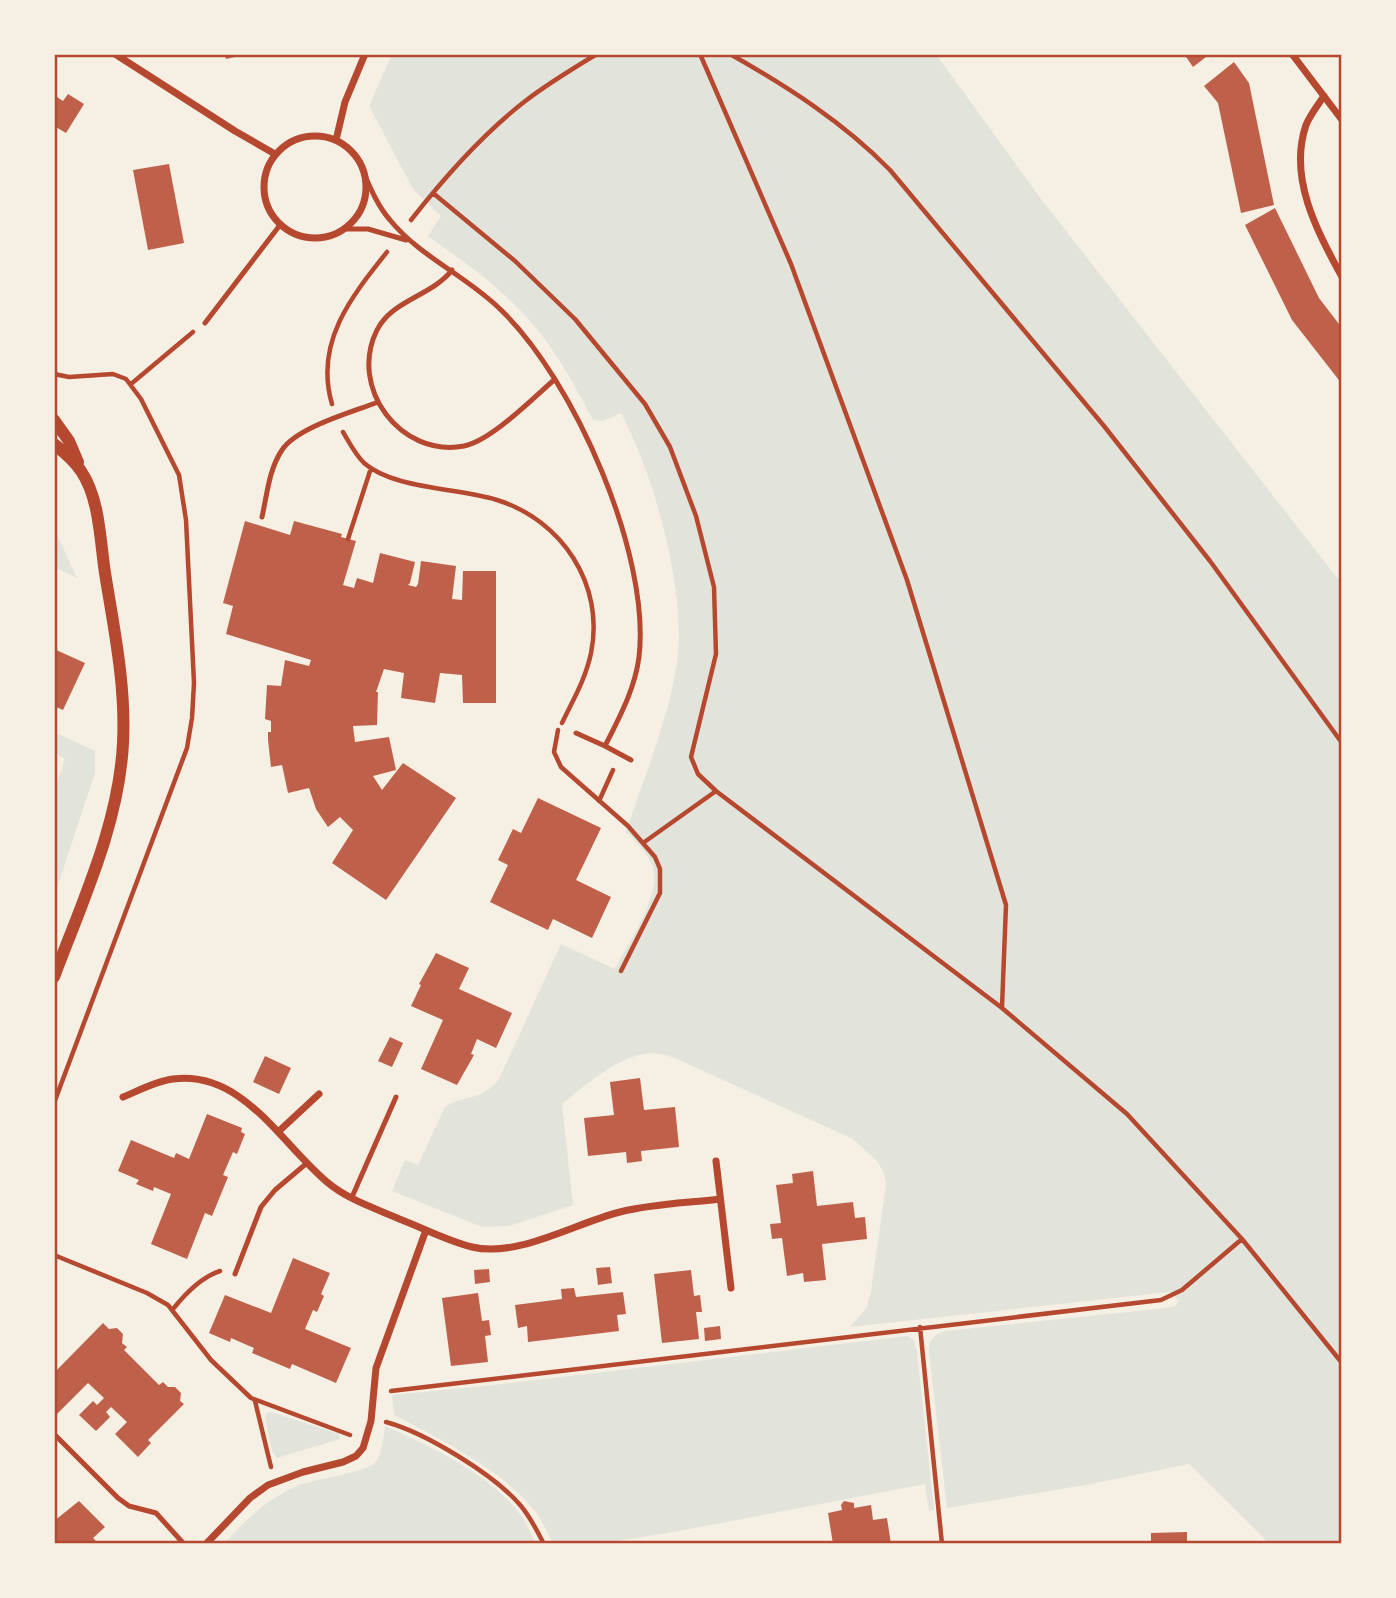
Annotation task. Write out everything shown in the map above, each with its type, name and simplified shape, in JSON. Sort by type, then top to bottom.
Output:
[{"type":"street","points":[[115,54],[275,154]]},
{"type":"street","points":[[337,141],[345,102],[365,54]]},
{"type":"street","points":[[1292,54],[1342,120]]},
{"type":"street","points":[[1324,96],[1307,124],[1301,157],[1304,194],[1318,232],[1342,277]]},
{"type":"street","points":[[324,136],[337,141],[352,152],[366,181],[364,201],[357,215],[344,229],[333,235],[310,238],[294,234],[280,225],[269,210],[263,191],[267,168],[275,154],[289,142],[303,137],[324,136]]},
{"type":"street","points":[[54,420],[69,441],[85,478],[97,519],[123,704],[120,774],[110,821],[54,977]]},
{"type":"street","points":[[54,444],[76,464],[85,478]]},
{"type":"street","points":[[124,1097],[171,1080],[183,1079],[227,1090],[246,1101],[327,1182],[352,1197],[471,1247],[501,1249],[628,1210],[720,1199]]},
{"type":"street","points":[[278,1132],[319,1094]]},
{"type":"street","points":[[716,1161],[731,1288]]},
{"type":"street","points":[[206,1544],[250,1498],[274,1482],[350,1459],[360,1452],[367,1441],[372,1421],[378,1360],[426,1230]]},
{"type":"lane","points":[[362,169],[378,203],[402,233],[491,300],[510,319],[554,380],[581,426],[628,550],[637,603],[637,668],[627,700],[605,746]]},
{"type":"lane","points":[[205,323],[280,225]]},
{"type":"lane","points":[[344,229],[360,228],[380,232],[415,245]]},
{"type":"lane","points":[[452,270],[431,289],[391,313],[377,330],[370,364],[372,386],[378,402],[392,423],[414,439],[438,447],[464,446],[493,431],[554,380]]},
{"type":"lane","points":[[262,517],[270,480],[281,450],[290,440],[303,432],[378,402]]},
{"type":"lane","points":[[576,733],[631,760]]},
{"type":"lane","points":[[352,1197],[396,1097]]},
{"type":"lane","points":[[235,1274],[261,1207],[275,1189],[307,1163]]},
{"type":"lane","points":[[55,1436],[118,1498],[129,1506],[156,1513],[184,1544]]},
{"type":"path","points":[[402,233],[433,193],[518,107],[597,54]]},
{"type":"path","points":[[700,54],[791,264],[907,580],[1006,905],[1002,1008]]},
{"type":"path","points":[[730,54],[830,116],[890,170],[1104,426],[1210,561],[1342,743]]},
{"type":"path","points":[[433,193],[515,261],[575,319],[645,404],[670,447],[696,516],[714,587],[717,621],[716,654],[691,757],[698,774],[1002,1008],[1127,1114],[1242,1239],[1342,1363]]},
{"type":"path","points":[[372,271],[343,311],[329,347],[327,379],[337,418],[357,456],[371,468],[397,479],[485,496],[509,504],[550,529],[572,556],[587,588],[593,634],[587,667],[558,731],[554,752],[561,767],[628,826],[643,843],[658,862],[662,884],[657,900],[621,971]]},
{"type":"path","points":[[131,384],[205,323]]},
{"type":"path","points":[[54,374],[69,377],[120,375],[131,384],[176,465],[182,487],[189,565],[194,683],[187,748],[54,1104]]},
{"type":"path","points":[[348,539],[371,468]]},
{"type":"path","points":[[599,801],[620,754]]},
{"type":"path","points":[[643,843],[716,790]]},
{"type":"path","points":[[373,1393],[1161,1300],[1182,1290],[1242,1239]]},
{"type":"path","points":[[54,1255],[147,1293],[173,1309],[211,1360],[255,1400],[367,1441]]},
{"type":"path","points":[[173,1309],[193,1287],[211,1274],[222,1271],[235,1274]]},
{"type":"path","points":[[920,1327],[942,1544]]},
{"type":"path","points":[[255,1400],[274,1482]]},
{"type":"path","points":[[372,1421],[388,1423],[426,1440],[499,1484],[522,1507],[544,1544]]},
{"type":"shaded area","points":[[392,54],[936,54],[1041,199],[1342,584],[1342,1544],[1270,1544],[1189,1464],[1091,1484],[947,1508],[929,1353],[929,1345],[934,1336],[945,1331],[1166,1308],[1175,1306],[1179,1301],[1170,1292],[850,1327],[867,1307],[871,1291],[886,1184],[884,1173],[877,1161],[853,1139],[677,1059],[651,1053],[628,1059],[604,1072],[562,1104],[573,1205],[509,1226],[482,1227],[392,1191],[405,1160],[418,1165],[445,1107],[479,1095],[499,1079],[561,944],[615,969],[635,933],[653,891],[654,878],[648,857],[626,832],[668,704],[677,662],[679,634],[677,602],[665,534],[645,468],[621,413],[603,421],[593,420],[560,361],[524,315],[485,278],[428,236],[441,216],[413,189],[369,106]]},
{"type":"shaded area","points":[[54,528],[77,578],[54,567]]},
{"type":"shaded area","points":[[54,732],[95,751],[95,773],[54,897],[54,792],[65,759],[54,753]]},
{"type":"shaded area","points":[[907,1336],[914,1340],[917,1352],[934,1510],[929,1511],[925,1484],[674,1532],[598,1544],[553,1544],[534,1510],[506,1482],[469,1456],[394,1415],[392,1395]]},
{"type":"shaded area","points":[[267,1413],[339,1434],[340,1439],[277,1458],[272,1451],[265,1418]]},
{"type":"shaded area","points":[[385,1426],[435,1449],[483,1478],[514,1507],[536,1544],[224,1544],[257,1511],[286,1491],[305,1483],[361,1470],[375,1463],[381,1450]]},
{"type":"building","points":[[225,54],[243,54],[243,55],[226,59]]},
{"type":"building","points":[[1184,54],[1210,54],[1193,67]]},
{"type":"building","points":[[1234,62],[1249,83],[1274,205],[1241,213],[1218,103],[1204,86]]},
{"type":"building","points":[[68,94],[84,104],[66,133],[54,126],[54,95],[63,101]]},
{"type":"building","points":[[169,164],[184,243],[148,250],[133,170]]},
{"type":"building","points":[[1275,208],[1319,298],[1342,328],[1342,384],[1292,320],[1245,225]]},
{"type":"building","points":[[245,521],[290,535],[294,521],[342,534],[341,537],[356,541],[343,585],[354,588],[357,578],[373,583],[380,553],[415,562],[408,585],[416,587],[421,561],[456,566],[452,599],[462,600],[463,571],[496,571],[496,703],[463,703],[462,675],[440,673],[435,703],[401,698],[404,673],[384,669],[376,692],[377,725],[353,726],[355,742],[389,737],[396,770],[373,776],[382,790],[403,763],[456,798],[386,900],[332,863],[353,830],[340,817],[328,827],[316,809],[309,788],[288,793],[282,765],[271,767],[268,732],[271,732],[271,721],[265,719],[267,685],[281,686],[285,660],[309,666],[311,660],[226,634],[233,606],[223,603]]},
{"type":"building","points":[[54,649],[85,663],[63,710],[54,706]]},
{"type":"building","points":[[538,798],[601,828],[576,880],[611,897],[592,938],[553,919],[548,930],[490,902],[508,865],[498,860],[513,829],[521,833]]},
{"type":"building","points":[[436,953],[469,968],[459,989],[512,1013],[496,1048],[477,1039],[471,1054],[474,1055],[457,1085],[421,1069],[443,1020],[411,1006],[421,985],[419,984]]},
{"type":"building","points":[[390,1037],[403,1043],[392,1067],[378,1061]]},
{"type":"building","points":[[265,1056],[291,1068],[279,1094],[253,1082]]},
{"type":"building","points":[[640,1078],[644,1110],[675,1107],[679,1147],[641,1151],[642,1161],[627,1163],[626,1152],[588,1156],[584,1118],[614,1115],[610,1082]]},
{"type":"building","points":[[207,1114],[242,1128],[241,1132],[245,1134],[237,1154],[233,1152],[223,1175],[228,1177],[212,1216],[205,1213],[187,1259],[151,1244],[171,1194],[136,1184],[139,1180],[118,1171],[131,1140],[174,1158],[176,1153],[189,1159]]},
{"type":"building","points":[[813,1171],[817,1206],[853,1202],[855,1218],[865,1217],[867,1239],[822,1244],[826,1280],[804,1282],[803,1273],[787,1276],[782,1238],[772,1239],[770,1224],[781,1223],[776,1185],[793,1183],[792,1174]]},
{"type":"building","points":[[293,1258],[330,1273],[317,1312],[313,1310],[305,1329],[351,1348],[336,1383],[292,1364],[290,1369],[252,1353],[254,1348],[231,1338],[230,1342],[209,1333],[225,1295],[271,1313]]},
{"type":"building","points":[[610,1267],[612,1283],[598,1285],[596,1268]]},
{"type":"building","points":[[489,1269],[490,1282],[475,1284],[474,1270]]},
{"type":"building","points":[[691,1270],[694,1296],[700,1295],[702,1312],[696,1312],[699,1339],[662,1343],[654,1274]]},
{"type":"building","points":[[574,1288],[576,1297],[623,1292],[626,1314],[617,1315],[619,1331],[528,1342],[527,1326],[518,1328],[515,1305],[562,1299],[561,1289]]},
{"type":"building","points":[[478,1293],[482,1321],[489,1320],[491,1335],[485,1336],[488,1362],[451,1366],[442,1298]]},
{"type":"building","points":[[103,1323],[109,1329],[117,1328],[123,1334],[122,1343],[127,1347],[124,1350],[159,1385],[163,1382],[168,1387],[175,1387],[181,1393],[180,1401],[184,1404],[148,1440],[151,1443],[138,1457],[115,1434],[127,1422],[111,1407],[106,1412],[110,1417],[96,1431],[79,1415],[93,1401],[97,1405],[104,1398],[88,1383],[54,1417],[54,1373]]},
{"type":"building","points":[[720,1326],[721,1339],[705,1341],[704,1328]]},
{"type":"building","points":[[79,1501],[105,1527],[93,1538],[99,1544],[54,1544],[54,1521]]},
{"type":"building","points":[[844,1501],[854,1503],[854,1508],[871,1505],[873,1520],[887,1518],[891,1544],[833,1544],[828,1513],[842,1510]]},
{"type":"building","points":[[1187,1532],[1187,1544],[1151,1544],[1151,1533]]}]
